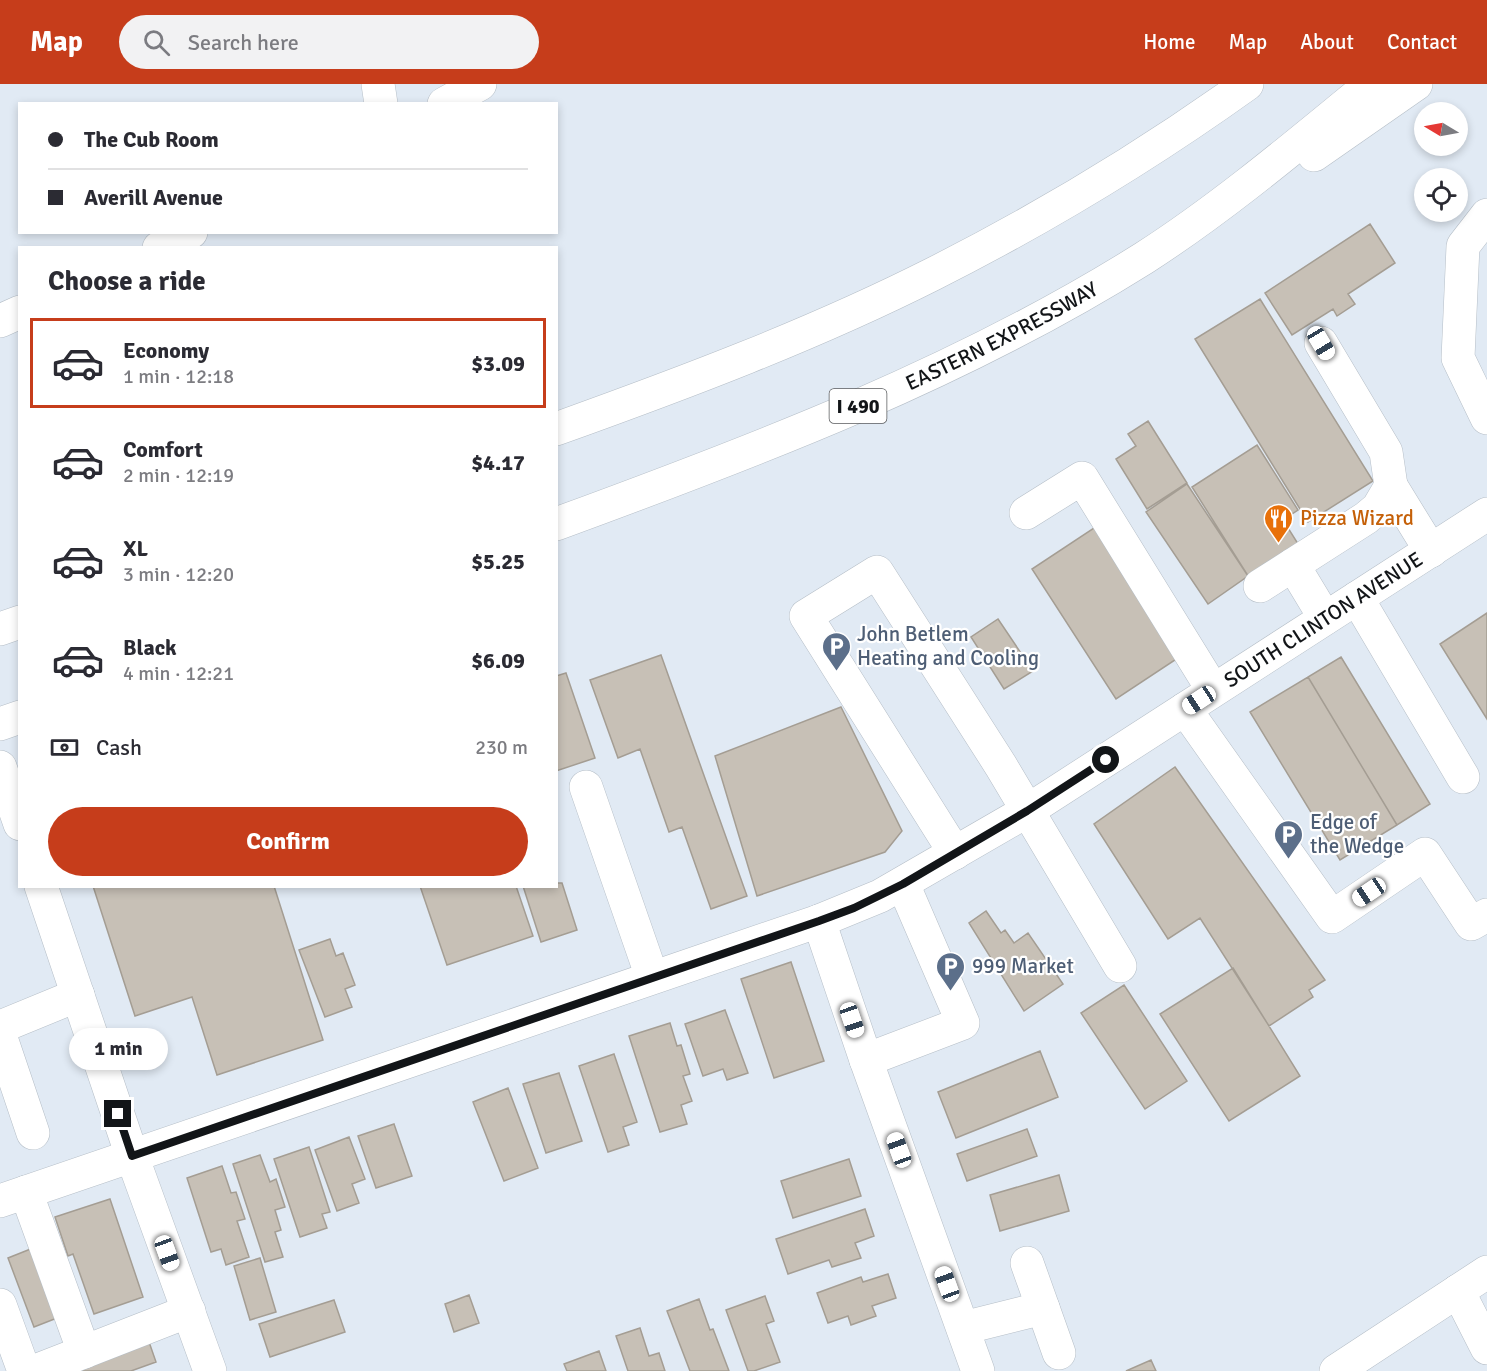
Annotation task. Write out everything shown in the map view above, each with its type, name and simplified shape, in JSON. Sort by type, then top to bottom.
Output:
[{"type":"main road","points":[[378,84],[381,102]]},
{"type":"main road","points":[[448,102],[480,84]]},
{"type":"main road","points":[[1132,160],[1219,84]]},
{"type":"main road","points":[[558,428],[728,365],[896,292],[1004,236],[1132,160],[1247,84]]},
{"type":"main road","name":"EASTERN EXPRESSWAY","points":[[558,523],[730,459],[891,392],[1045,315],[1146,256],[1270,165],[1371,84]]},
{"type":"main road","points":[[1146,256],[1283,175],[1416,84]]},
{"type":"main road","points":[[1487,215],[1463,246],[1458,358],[1487,418]]},
{"type":"main road","points":[[163,246],[187,234]]},
{"type":"main road","points":[[0,321],[18,313]]},
{"type":"main road","points":[[1321,343],[1386,452],[1391,486],[1431,550]]},
{"type":"main road","points":[[1026,513],[1082,478],[1213,690]]},
{"type":"main road","points":[[1260,586],[1366,518],[1378,508],[1391,486]]},
{"type":"main road","name":"SOUTH CLINTON AVENUE","points":[[13,1197],[854,908],[903,884],[1027,811],[1431,550],[1480,530]]},
{"type":"main road","points":[[1293,565],[1325,618]]},
{"type":"main road","points":[[955,853],[806,616],[877,572],[1001,766],[1120,966]]},
{"type":"main road","points":[[1357,598],[1463,777]]},
{"type":"main road","points":[[0,629],[18,623]]},
{"type":"main road","points":[[1185,709],[1332,917],[1425,854],[1471,924],[1487,915]]},
{"type":"main road","points":[[0,724],[18,718]]},
{"type":"main road","points":[[0,767],[18,820]]},
{"type":"main road","points":[[586,787],[652,977]]},
{"type":"main road","points":[[866,1060],[963,1023],[903,884]]},
{"type":"main road","points":[[42,888],[132,1156],[210,1371]]},
{"type":"main road","points":[[819,921],[866,1060],[963,1328],[972,1369]]},
{"type":"main road","points":[[0,1027],[78,995]]},
{"type":"main road","points":[[0,1035],[33,1133]]},
{"type":"main road","points":[[13,1197],[84,1352]]},
{"type":"main road","points":[[1027,1263],[1059,1353]]},
{"type":"main road","points":[[1336,1371],[1487,1272]]},
{"type":"main road","points":[[1458,1291],[1487,1348]]},
{"type":"main road","points":[[0,1305],[24,1371]]},
{"type":"main road","points":[[963,1328],[1042,1308]]},
{"type":"main road","points":[[35,1371],[189,1311]]},
{"type":"building","points":[[1370,224],[1395,263],[1348,294],[1355,304],[1337,316],[1333,309],[1292,335],[1265,293]]},
{"type":"building","points":[[1260,299],[1373,481],[1308,522],[1195,339]]},
{"type":"building","points":[[1148,421],[1187,483],[1147,509],[1116,459],[1136,446],[1128,434]]},
{"type":"building","points":[[1257,445],[1298,510],[1283,520],[1300,547],[1250,579],[1192,487]]},
{"type":"building","points":[[1187,484],[1248,576],[1208,604],[1146,512]]},
{"type":"building","points":[[1100,524],[1184,654],[1116,699],[1032,569]]},
{"type":"building","points":[[1487,613],[1487,719],[1440,644]]},
{"type":"building","points":[[998,619],[1033,671],[1004,689],[971,637]]},
{"type":"building","points":[[661,655],[747,896],[711,909],[682,827],[669,832],[640,749],[618,758],[590,680]]},
{"type":"building","points":[[1341,657],[1430,804],[1397,825],[1308,677]]},
{"type":"building","points":[[566,673],[595,758],[558,770],[558,675]]},
{"type":"building","points":[[1308,677],[1397,825],[1340,860],[1250,712]]},
{"type":"building","points":[[841,707],[902,831],[885,852],[757,896],[715,756]]},
{"type":"building","points":[[1175,767],[1325,980],[1309,990],[1313,997],[1269,1026],[1200,918],[1168,939],[1094,824]]},
{"type":"building","points":[[558,883],[562,883],[577,930],[541,942],[524,888],[558,888]]},
{"type":"building","points":[[94,888],[275,888],[323,1040],[217,1075],[192,997],[135,1016]]},
{"type":"building","points":[[421,888],[517,888],[533,936],[447,965]]},
{"type":"building","points":[[986,911],[1001,933],[1005,930],[1014,943],[1028,933],[1063,984],[1024,1011],[969,923]]},
{"type":"building","points":[[330,939],[336,956],[343,953],[355,985],[345,989],[352,1007],[325,1017],[299,950]]},
{"type":"building","points":[[791,962],[824,1061],[774,1078],[741,979]]},
{"type":"building","points":[[1233,968],[1300,1076],[1229,1121],[1160,1014]]},
{"type":"building","points":[[1124,985],[1187,1081],[1145,1109],[1081,1013]]},
{"type":"building","points":[[725,1010],[748,1073],[727,1080],[723,1069],[703,1076],[685,1024]]},
{"type":"building","points":[[670,1023],[677,1046],[681,1045],[690,1074],[683,1076],[692,1101],[681,1105],[687,1124],[660,1132],[629,1036]]},
{"type":"building","points":[[1040,1051],[1058,1097],[956,1138],[938,1092]]},
{"type":"building","points":[[614,1054],[637,1122],[623,1127],[629,1145],[608,1152],[579,1066]]},
{"type":"building","points":[[559,1073],[582,1141],[546,1153],[523,1084]]},
{"type":"building","points":[[508,1088],[538,1168],[504,1181],[473,1102]]},
{"type":"building","points":[[394,1124],[412,1176],[376,1188],[358,1136]]},
{"type":"building","points":[[1027,1129],[1037,1156],[967,1181],[957,1154]]},
{"type":"building","points":[[349,1137],[365,1179],[352,1184],[359,1203],[337,1211],[315,1150]]},
{"type":"building","points":[[309,1147],[330,1212],[322,1214],[327,1228],[300,1237],[274,1159]]},
{"type":"building","points":[[260,1155],[270,1182],[276,1179],[285,1207],[275,1210],[281,1230],[275,1232],[283,1257],[265,1262],[233,1164]]},
{"type":"building","points":[[849,1159],[861,1196],[793,1218],[781,1181]]},
{"type":"building","points":[[222,1166],[231,1193],[236,1192],[245,1219],[237,1221],[249,1257],[226,1265],[221,1249],[211,1252],[187,1178]]},
{"type":"building","points":[[1059,1175],[1069,1211],[1000,1231],[990,1195]]},
{"type":"building","points":[[110,1199],[143,1297],[94,1314],[73,1254],[68,1256],[55,1217]]},
{"type":"building","points":[[865,1209],[874,1236],[855,1243],[861,1258],[832,1267],[829,1260],[788,1274],[776,1239]]},
{"type":"building","points":[[38,1246],[57,1318],[34,1327],[8,1258]]},
{"type":"building","points":[[260,1258],[276,1312],[250,1320],[234,1266]]},
{"type":"building","points":[[888,1274],[896,1298],[872,1306],[876,1316],[851,1325],[848,1316],[828,1323],[817,1293],[861,1277],[863,1282]]},
{"type":"building","points":[[469,1295],[479,1323],[454,1332],[445,1304]]},
{"type":"building","points":[[765,1296],[774,1321],[766,1324],[780,1362],[748,1371],[726,1310]]},
{"type":"building","points":[[699,1299],[729,1371],[690,1371],[667,1311]]},
{"type":"building","points":[[334,1300],[345,1332],[270,1357],[259,1324]]},
{"type":"building","points":[[640,1328],[649,1356],[659,1353],[665,1371],[628,1371],[616,1336]]},
{"type":"building","points":[[148,1339],[156,1362],[131,1371],[72,1371]]},
{"type":"building","points":[[599,1351],[606,1371],[567,1371],[564,1364]]},
{"type":"building","points":[[1151,1360],[1156,1371],[1126,1371]]},
{"type":"place","name":"Pizza Wizard","points":[[1279,544]]},
{"type":"place","name":"John Betlem Heating and Cooling","points":[[836,672]]},
{"type":"place","name":"Edge of the Wedge","points":[[1289,860]]},
{"type":"place","name":"999 Market","points":[[951,992]]},
{"type":"route","points":[[118,1114],[132,1156],[819,921],[854,908],[903,884],[1027,811],[1106,760]]}]
